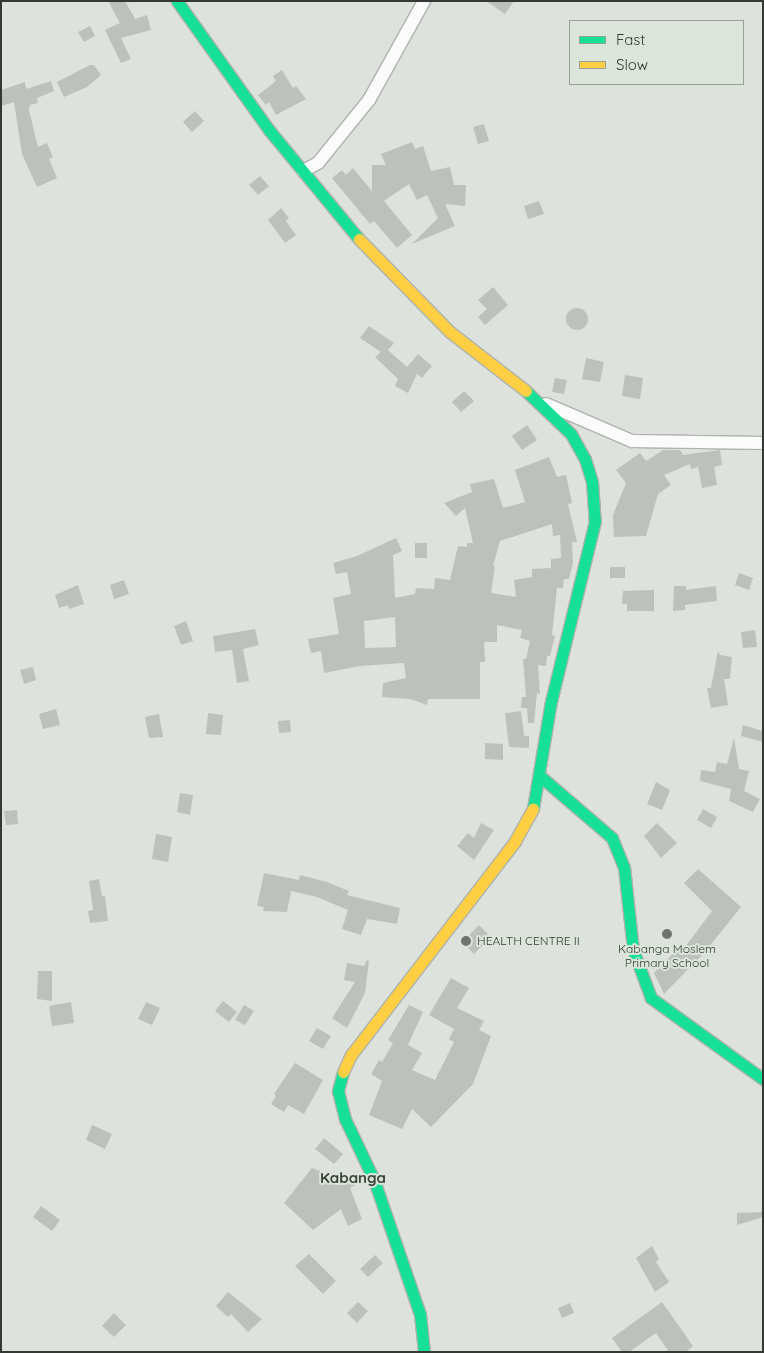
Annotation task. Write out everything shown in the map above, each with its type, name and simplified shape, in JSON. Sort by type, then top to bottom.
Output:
[{"type":"street","points":[[177,1],[269,130],[377,261],[450,332],[539,401],[571,434],[585,459],[592,482],[594,521],[551,701],[533,810],[515,841],[351,1055],[339,1080],[345,1119],[374,1180],[420,1314],[424,1352]]},
{"type":"street","points":[[303,171],[318,164],[369,100],[424,1]]},
{"type":"street","points":[[539,401],[632,442],[763,443]]},
{"type":"street","points":[[540,776],[612,838],[624,867],[633,950],[651,998],[763,1079]]},
{"type":"building","points":[[108,1],[125,1],[135,19],[147,15],[151,30],[121,38],[131,59],[121,63],[105,30],[120,23]]},
{"type":"building","points":[[486,1],[514,1],[505,14]]},
{"type":"building","points":[[90,26],[95,36],[84,42],[78,32]]},
{"type":"building","points":[[90,65],[94,65],[101,75],[87,87],[64,97],[57,82]]},
{"type":"building","points":[[282,70],[293,88],[296,86],[306,99],[276,115],[269,102],[266,105],[258,95],[276,81],[273,76]]},
{"type":"building","points":[[51,81],[54,91],[37,98],[38,103],[30,105],[29,110],[38,147],[47,143],[53,157],[49,159],[57,178],[37,187],[22,154],[14,102],[1,106],[1,90],[25,82],[26,89]]},
{"type":"building","points":[[195,111],[204,121],[192,132],[183,122]]},
{"type":"building","points":[[484,124],[489,141],[478,144],[473,127]]},
{"type":"building","points":[[412,142],[415,149],[423,146],[431,171],[450,167],[454,185],[466,185],[465,206],[445,204],[455,226],[412,244],[438,218],[427,195],[417,200],[409,184],[384,201],[412,235],[397,248],[374,221],[370,224],[332,178],[342,170],[346,175],[353,168],[372,191],[372,165],[386,165],[381,154]]},
{"type":"building","points":[[260,176],[269,186],[258,195],[249,185]]},
{"type":"building","points":[[539,201],[544,214],[528,219],[524,206]]},
{"type":"building","points":[[281,208],[289,218],[286,221],[296,235],[285,243],[268,220]]},
{"type":"building","points":[[493,287],[508,305],[485,325],[478,317],[487,309],[478,300]]},
{"type":"building","points":[[577,308],[585,311],[588,319],[585,327],[577,330],[569,327],[566,319],[569,311]]},
{"type":"building","points":[[369,326],[394,343],[388,350],[407,367],[418,354],[432,366],[422,378],[417,374],[408,393],[395,386],[398,379],[375,357],[381,352],[360,338]]},
{"type":"building","points":[[586,358],[604,362],[600,382],[582,379]]},
{"type":"building","points":[[625,375],[643,378],[640,399],[622,396]]},
{"type":"building","points":[[555,378],[567,380],[564,394],[552,392]]},
{"type":"building","points":[[464,391],[474,401],[461,412],[452,402]]},
{"type":"building","points":[[527,425],[537,440],[522,450],[512,436]]},
{"type":"building","points":[[663,450],[680,450],[683,455],[720,450],[722,465],[714,467],[717,485],[702,488],[698,467],[691,469],[690,464],[664,475],[671,485],[658,494],[646,536],[614,537],[613,515],[626,483],[616,470],[640,453],[646,461]]},
{"type":"building","points":[[549,457],[557,477],[566,475],[572,503],[568,504],[577,542],[572,542],[573,563],[569,579],[564,579],[563,588],[557,588],[552,635],[555,636],[550,656],[547,656],[546,666],[538,665],[540,694],[537,693],[534,723],[528,723],[527,708],[521,708],[522,697],[526,697],[523,659],[526,659],[530,641],[520,638],[522,630],[497,625],[497,642],[484,642],[485,662],[480,662],[480,699],[428,699],[427,705],[410,699],[382,697],[383,683],[406,678],[404,663],[360,666],[324,673],[321,651],[311,653],[308,639],[339,634],[333,598],[351,594],[347,572],[336,574],[333,563],[357,556],[396,538],[402,551],[393,555],[395,598],[415,594],[416,588],[434,589],[435,578],[450,580],[458,546],[467,547],[467,543],[473,543],[465,508],[456,516],[444,503],[472,492],[470,484],[494,479],[503,508],[525,502],[515,470]],"holes":[[[552,524],[553,536],[560,535],[561,558],[551,559],[551,568],[532,569],[532,577],[514,580],[516,597],[491,593],[495,566],[493,566],[500,541]],[[395,617],[396,647],[365,648],[364,621]]]},
{"type":"building","points":[[415,543],[427,543],[427,558],[415,558]]},
{"type":"building","points":[[610,567],[625,567],[625,578],[610,578]]},
{"type":"building","points":[[739,573],[753,578],[749,590],[735,585]]},
{"type":"building","points":[[124,580],[129,594],[114,599],[110,585]]},
{"type":"building","points":[[78,585],[84,604],[69,609],[68,605],[59,608],[55,595]]},
{"type":"building","points":[[674,586],[686,586],[686,590],[716,586],[717,601],[685,605],[685,610],[673,611]]},
{"type":"building","points":[[654,590],[654,611],[627,611],[627,604],[622,604],[623,591]]},
{"type":"building","points":[[186,621],[193,641],[181,645],[174,626]]},
{"type":"building","points":[[255,629],[259,645],[243,649],[249,681],[237,683],[232,650],[215,652],[213,636]]},
{"type":"building","points":[[755,630],[757,647],[743,648],[741,632]]},
{"type":"building","points":[[718,651],[720,655],[732,657],[730,679],[724,679],[728,705],[711,708],[707,688],[711,688]]},
{"type":"building","points":[[33,667],[36,680],[24,684],[20,670]]},
{"type":"building","points":[[56,709],[60,725],[43,729],[39,714]]},
{"type":"building","points":[[521,711],[524,736],[529,736],[529,748],[509,747],[505,713]]},
{"type":"building","points":[[208,713],[223,715],[221,735],[206,734]]},
{"type":"building","points":[[159,714],[163,737],[149,738],[145,717]]},
{"type":"building","points":[[290,720],[291,732],[279,733],[278,721]]},
{"type":"building","points":[[743,725],[763,731],[763,742],[741,736]]},
{"type":"building","points":[[734,738],[739,769],[749,771],[744,791],[760,799],[753,812],[729,801],[731,789],[700,781],[701,770],[715,772],[717,762],[727,764]]},
{"type":"building","points":[[485,743],[503,744],[503,760],[485,759]]},
{"type":"building","points":[[656,782],[670,790],[662,810],[647,804]]},
{"type":"building","points":[[180,793],[193,795],[190,815],[177,812]]},
{"type":"building","points":[[703,809],[717,817],[711,828],[697,820]]},
{"type":"building","points":[[17,810],[18,824],[6,825],[4,811]]},
{"type":"building","points":[[481,823],[494,830],[474,860],[457,846],[468,833],[474,838]]},
{"type":"building","points":[[657,823],[677,843],[661,858],[644,836]]},
{"type":"building","points":[[156,834],[172,837],[168,862],[152,859]]},
{"type":"building","points":[[698,869],[741,907],[704,953],[664,994],[654,973],[682,944],[685,947],[712,911],[684,883]]},
{"type":"building","points":[[264,873],[299,880],[300,875],[327,882],[349,891],[347,895],[400,908],[397,924],[367,919],[361,935],[342,929],[348,910],[317,897],[291,891],[287,912],[263,911],[264,907],[257,906]]},
{"type":"building","points":[[99,879],[102,896],[105,896],[108,921],[90,923],[88,911],[93,910],[89,881]]},
{"type":"building","points":[[479,925],[491,937],[474,954],[462,942]]},
{"type":"building","points":[[367,960],[369,961],[365,993],[347,1028],[332,1018],[355,982],[344,980],[347,963],[364,966]]},
{"type":"building","points":[[38,971],[52,971],[52,1001],[37,999]]},
{"type":"building","points":[[451,978],[469,988],[457,1008],[484,1021],[479,1030],[491,1036],[473,1084],[431,1127],[412,1109],[402,1129],[369,1115],[382,1081],[371,1074],[379,1060],[382,1062],[393,1043],[388,1040],[409,1005],[423,1012],[408,1045],[422,1053],[412,1070],[435,1080],[454,1042],[449,1039],[454,1029],[429,1015]]},
{"type":"building","points":[[223,1001],[237,1012],[229,1022],[215,1011]]},
{"type":"building","points":[[71,1002],[74,1023],[52,1026],[49,1006]]},
{"type":"building","points":[[146,1002],[160,1008],[152,1025],[138,1019]]},
{"type":"building","points":[[244,1005],[254,1011],[245,1025],[235,1020]]},
{"type":"building","points":[[317,1028],[331,1036],[323,1049],[309,1041]]},
{"type":"building","points":[[295,1063],[323,1080],[304,1114],[288,1105],[284,1112],[271,1104],[276,1096],[274,1094]]},
{"type":"building","points":[[92,1125],[112,1134],[105,1149],[86,1140]]},
{"type":"building","points":[[324,1138],[343,1154],[334,1164],[315,1149]]},
{"type":"building","points":[[312,1168],[357,1184],[350,1188],[362,1219],[348,1226],[341,1209],[313,1230],[284,1203]]},
{"type":"building","points":[[41,1206],[60,1220],[52,1231],[33,1217]]},
{"type":"building","points":[[763,1212],[763,1217],[737,1225],[737,1213]]},
{"type":"building","points":[[652,1246],[659,1259],[656,1262],[669,1282],[655,1292],[636,1258]]},
{"type":"building","points":[[309,1254],[336,1281],[323,1294],[295,1266]]},
{"type":"building","points":[[375,1255],[383,1263],[368,1277],[360,1269]]},
{"type":"building","points":[[228,1292],[262,1319],[248,1332],[231,1314],[228,1317],[216,1306]]},
{"type":"building","points":[[358,1302],[368,1311],[357,1323],[347,1313]]},
{"type":"building","points":[[662,1302],[693,1346],[686,1352],[669,1352],[656,1333],[629,1352],[622,1352],[612,1338]]},
{"type":"building","points":[[570,1303],[574,1313],[562,1318],[558,1308]]},
{"type":"building","points":[[114,1313],[126,1325],[114,1337],[102,1326]]},
{"type":"traffic: fast","points":[[177,1],[269,130],[359,239]]},
{"type":"traffic: fast","points":[[526,391],[571,434],[585,459],[592,482],[595,521],[551,701],[533,809]]},
{"type":"traffic: fast","points":[[540,776],[612,838],[624,867],[633,950],[651,998],[763,1079]]},
{"type":"traffic: fast","points":[[343,1072],[338,1091],[345,1119],[374,1180],[420,1314],[424,1352]]},
{"type":"traffic: slow","points":[[359,239],[450,332],[526,391]]},
{"type":"traffic: slow","points":[[343,1072],[351,1055],[515,841],[533,809]]},
{"type":"place","name":"Kabanga Moslem Primary School","points":[[667,934]]},
{"type":"place","name":"HEALTH CENTRE II","points":[[466,941]]},
{"type":"district","name":"Kabanga","points":[[353,1178]]}]
